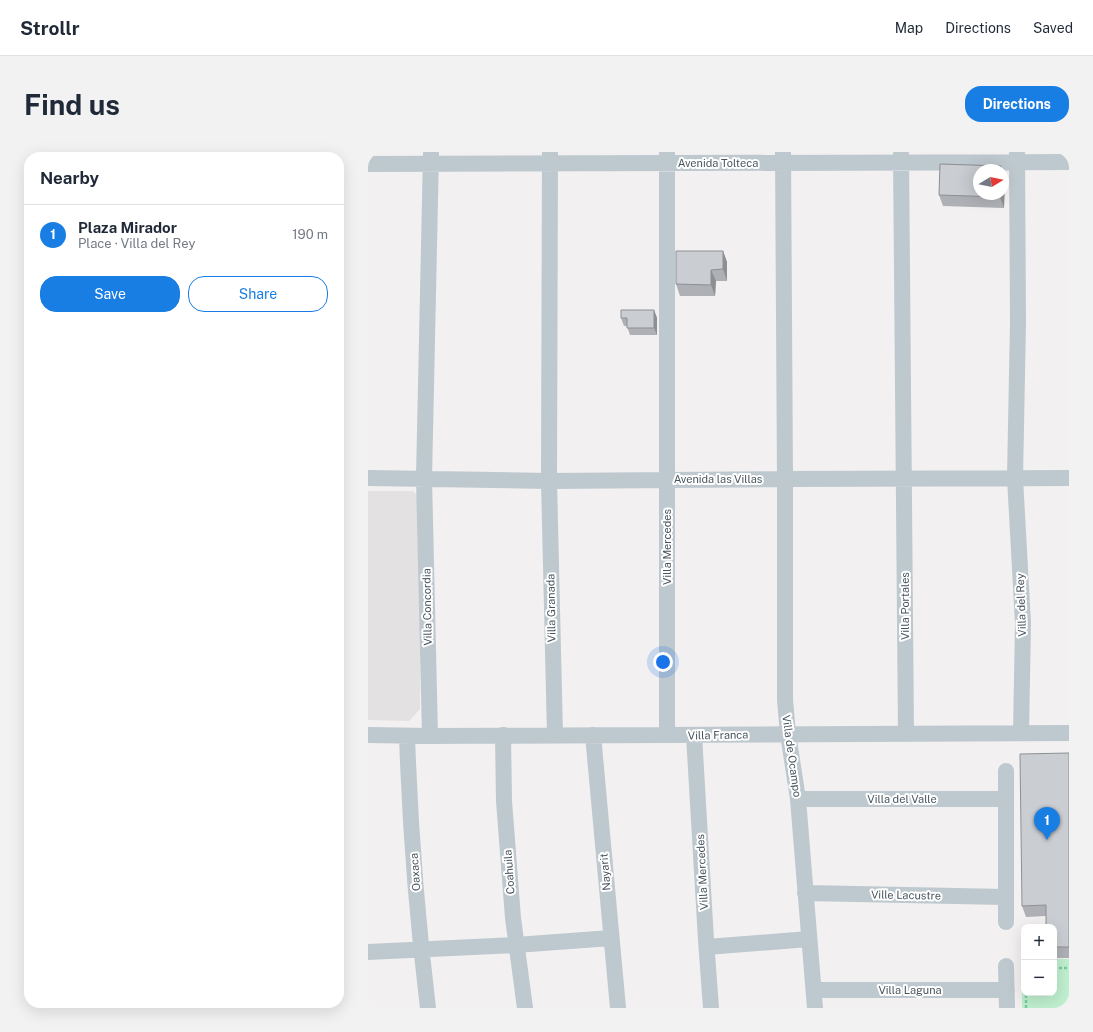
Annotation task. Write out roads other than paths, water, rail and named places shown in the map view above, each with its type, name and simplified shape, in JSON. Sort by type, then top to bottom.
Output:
[{"type":"street","name":"Avenida Tolteca","points":[[368,164],[431,157],[1017,158],[1069,162]]},
{"type":"street","name":"Villa Concordia","points":[[430,736],[424,478],[431,157]]},
{"type":"street","name":"Villa Granada","points":[[550,157],[548,480],[555,735]]},
{"type":"street","name":"Villa Mercedes","points":[[666,158],[667,735]]},
{"type":"street","name":"Villa de Ocampo","points":[[783,158],[786,700],[788,734],[798,799],[815,1008]]},
{"type":"street","name":"Villa Portales","points":[[901,158],[906,734]]},
{"type":"street","name":"Villa del Rey","points":[[1017,158],[1018,323],[1015,478],[1023,622],[1022,732]]},
{"type":"street","name":"Avenida las Villas","points":[[368,478],[548,480],[1069,478]]},
{"type":"street","name":"Villa Franca","points":[[368,735],[1069,733]]},
{"type":"street","name":"Coahuila","points":[[503,735],[504,801],[511,896],[525,1008]]},
{"type":"street","name":"Nayarit","points":[[593,735],[618,1008]]},
{"type":"street","name":"Villa Mercedes","points":[[694,735],[711,1008]]},
{"type":"street","name":"Oaxaca","points":[[407,736],[409,794],[421,949],[428,1008]]},
{"type":"street","points":[[1006,771],[1006,922]]},
{"type":"street","name":"Villa del Valle","points":[[798,799],[1005,799]]},
{"type":"street","name":"Ville Lacustre","points":[[805,893],[1006,897]]},
{"type":"street","points":[[368,952],[516,945],[611,938]]},
{"type":"street","points":[[707,947],[809,939]]},
{"type":"street","points":[[1006,966],[1007,1008]]},
{"type":"street","name":"Villa Laguna","points":[[814,990],[1007,990]]},
{"type":"place","name":"Plaza Mirador","points":[[1047,840]]}]
